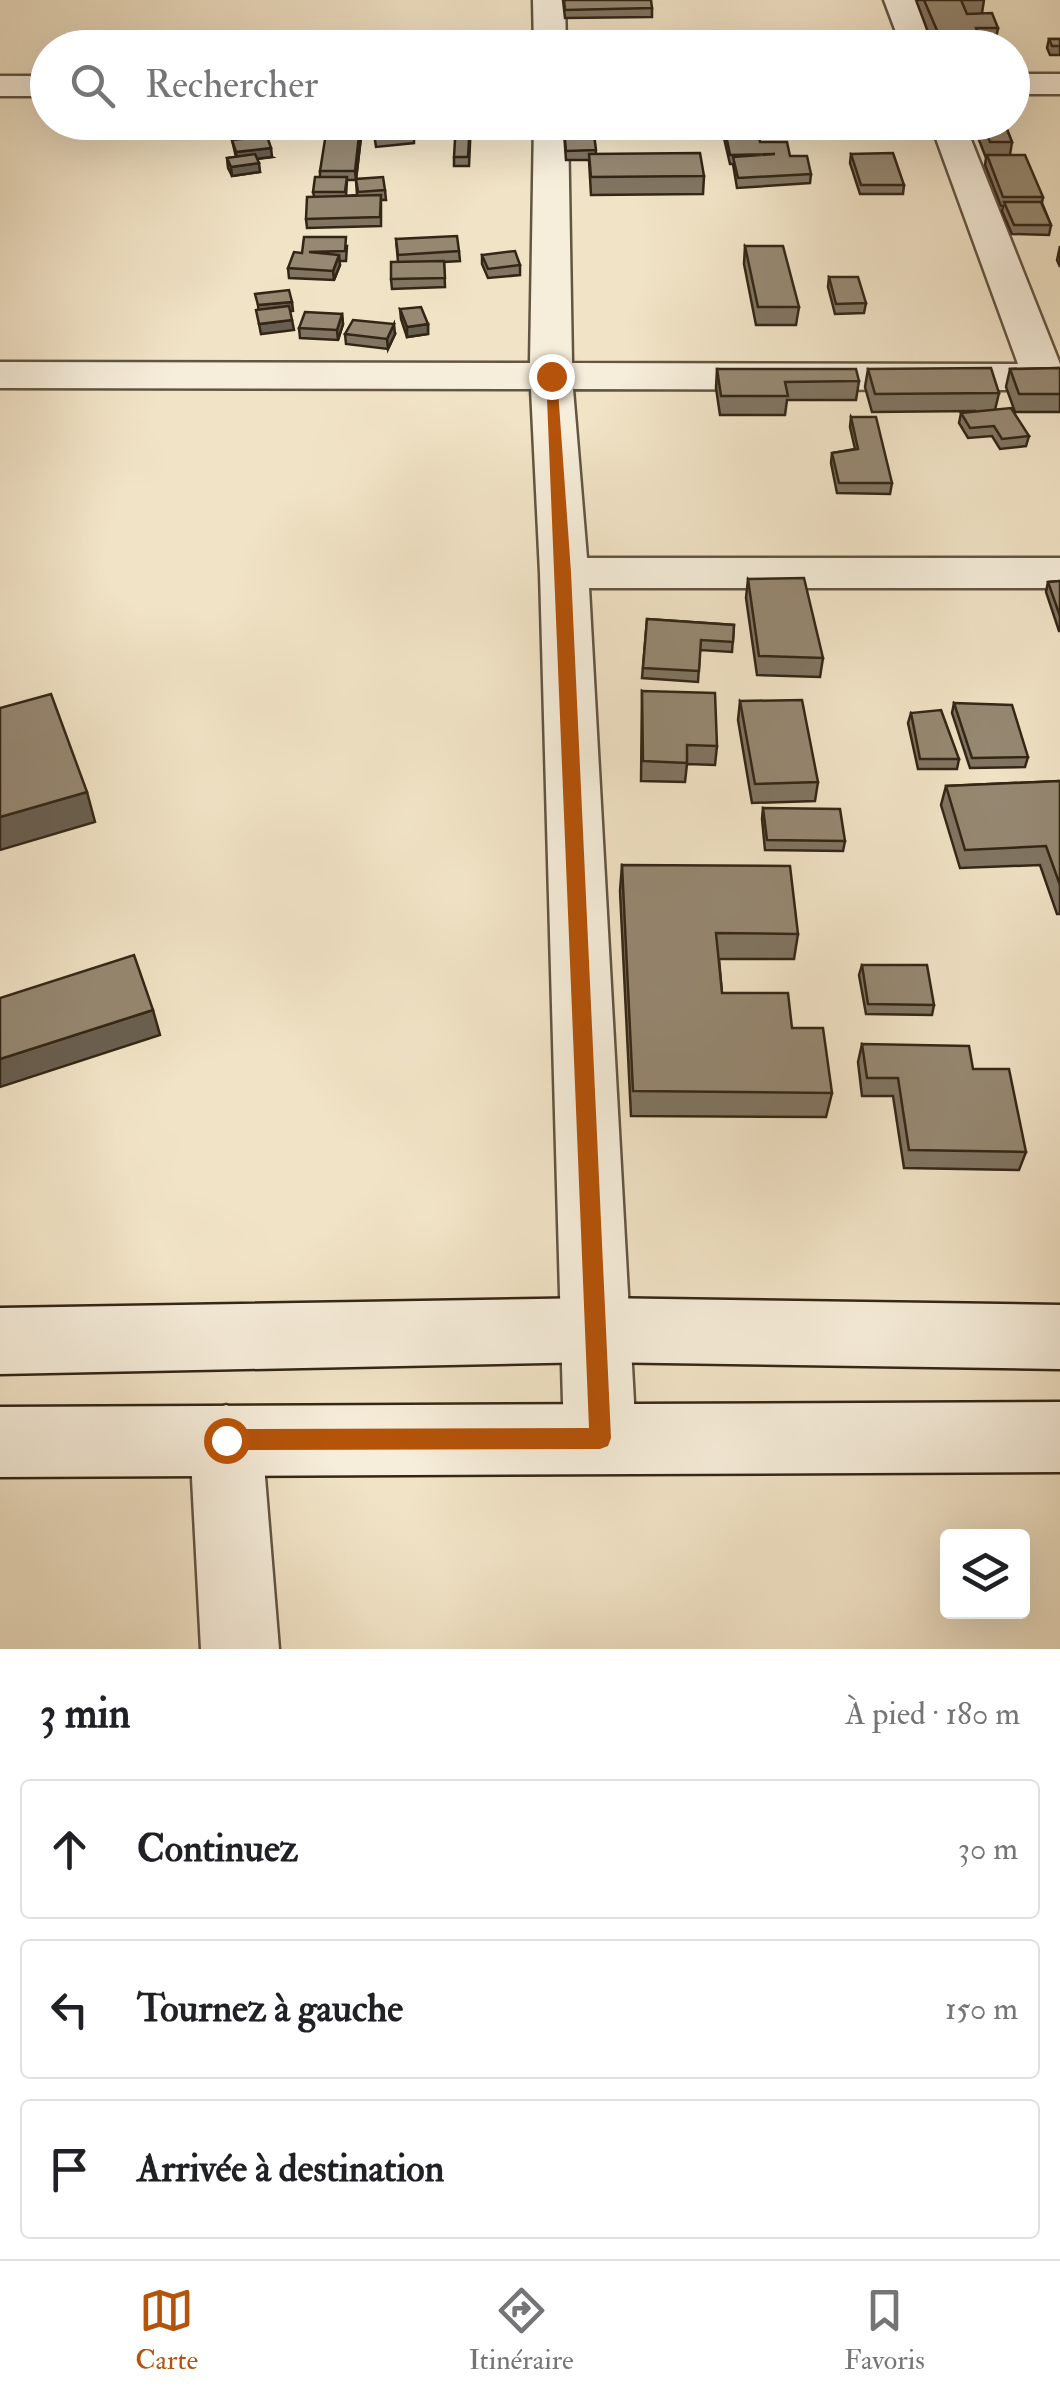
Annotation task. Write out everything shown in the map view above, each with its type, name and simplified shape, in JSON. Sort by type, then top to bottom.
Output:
[{"type":"street","points":[[548,0],[549,30]]},
{"type":"street","points":[[900,0],[911,30]]},
{"type":"street","points":[[1030,84],[1060,84]]},
{"type":"street","points":[[0,86],[30,86]]},
{"type":"street","points":[[550,140],[551,376],[564,572],[600,1438]]},
{"type":"street","points":[[0,375],[1052,377],[954,140]]},
{"type":"street","points":[[564,572],[1060,573]]},
{"type":"street","points":[[0,1341],[596,1330],[1060,1337]]},
{"type":"street","points":[[0,1442],[1060,1438]]},
{"type":"street","points":[[226,1440],[240,1649]]},
{"type":"building","points":[[564,0],[651,0],[652,8],[565,10]]},
{"type":"building","points":[[924,0],[961,0],[967,14],[992,13],[998,28],[977,30],[937,30]]},
{"type":"building","points":[[1049,39],[1060,39],[1060,46],[1052,46]]},
{"type":"building","points":[[232,140],[268,140],[271,148],[236,152]]},
{"type":"building","points":[[325,140],[359,140],[355,171],[320,171]]},
{"type":"building","points":[[455,140],[469,140],[468,157],[454,157]]},
{"type":"building","points":[[565,140],[595,140],[596,150],[566,151]]},
{"type":"building","points":[[727,140],[787,142],[790,156],[807,156],[811,174],[738,178],[733,157],[775,154],[730,155]]},
{"type":"building","points":[[700,153],[704,176],[591,177],[589,154]]},
{"type":"building","points":[[893,153],[904,185],[861,185],[851,154]]},
{"type":"building","points":[[255,154],[259,163],[231,167],[227,158]]},
{"type":"building","points":[[987,155],[1025,155],[1043,197],[1003,197]]},
{"type":"building","points":[[315,177],[347,177],[345,192],[313,192]]},
{"type":"building","points":[[383,177],[385,190],[358,192],[356,179]]},
{"type":"building","points":[[381,195],[380,217],[306,219],[307,197]]},
{"type":"building","points":[[1004,202],[1041,202],[1051,225],[1014,225]]},
{"type":"building","points":[[457,236],[459,251],[398,255],[396,239]]},
{"type":"building","points":[[304,237],[346,237],[345,251],[309,252],[339,255],[333,271],[288,268],[294,252],[302,253]]},
{"type":"building","points":[[745,246],[783,246],[799,307],[758,307]]},
{"type":"building","points":[[515,251],[520,265],[488,269],[482,255]]},
{"type":"building","points":[[444,261],[445,278],[391,279],[391,262]]},
{"type":"building","points":[[829,277],[858,277],[866,303],[836,304]]},
{"type":"building","points":[[289,290],[292,302],[258,305],[255,294]]},
{"type":"building","points":[[289,306],[292,320],[259,324],[256,310]]},
{"type":"building","points":[[421,307],[428,324],[407,327],[400,309]]},
{"type":"building","points":[[305,312],[342,314],[337,330],[299,328]]},
{"type":"building","points":[[353,320],[394,324],[387,339],[345,334]]},
{"type":"building","points":[[991,368],[999,393],[875,394],[868,369]]},
{"type":"building","points":[[1060,368],[1060,394],[1019,394],[1010,369]]},
{"type":"building","points":[[717,369],[856,369],[859,381],[785,382],[788,396],[721,396]]},
{"type":"building","points":[[1011,408],[1029,436],[1002,439],[994,426],[970,428],[961,413]]},
{"type":"building","points":[[851,417],[876,417],[892,483],[839,483],[832,453],[858,449]]},
{"type":"building","points":[[804,578],[823,658],[759,656],[748,579]]},
{"type":"building","points":[[1060,581],[1060,616],[1048,582]]},
{"type":"building","points":[[647,619],[734,625],[733,642],[701,640],[699,671],[643,668]]},
{"type":"building","points":[[642,691],[715,693],[717,746],[687,745],[687,763],[643,761]]},
{"type":"building","points":[[51,694],[87,792],[0,817],[0,708]]},
{"type":"building","points":[[802,700],[818,782],[755,784],[740,701]]},
{"type":"building","points":[[954,703],[1012,705],[1028,757],[972,758]]},
{"type":"building","points":[[941,710],[959,759],[920,759],[911,713]]},
{"type":"building","points":[[1060,781],[1060,885],[1046,846],[965,850],[946,786]]},
{"type":"building","points":[[763,808],[840,809],[845,841],[767,840]]},
{"type":"building","points":[[622,865],[790,866],[798,934],[716,933],[722,993],[788,993],[792,1028],[823,1028],[832,1093],[633,1091]]},
{"type":"building","points":[[134,955],[153,1010],[0,1059],[0,998]]},
{"type":"building","points":[[862,965],[927,965],[934,1005],[868,1004]]},
{"type":"building","points":[[862,1044],[969,1046],[973,1069],[1009,1069],[1026,1152],[909,1150],[898,1078],[867,1078]]},
{"type":"route","points":[[226,1440],[600,1438],[564,572],[551,376]]}]
